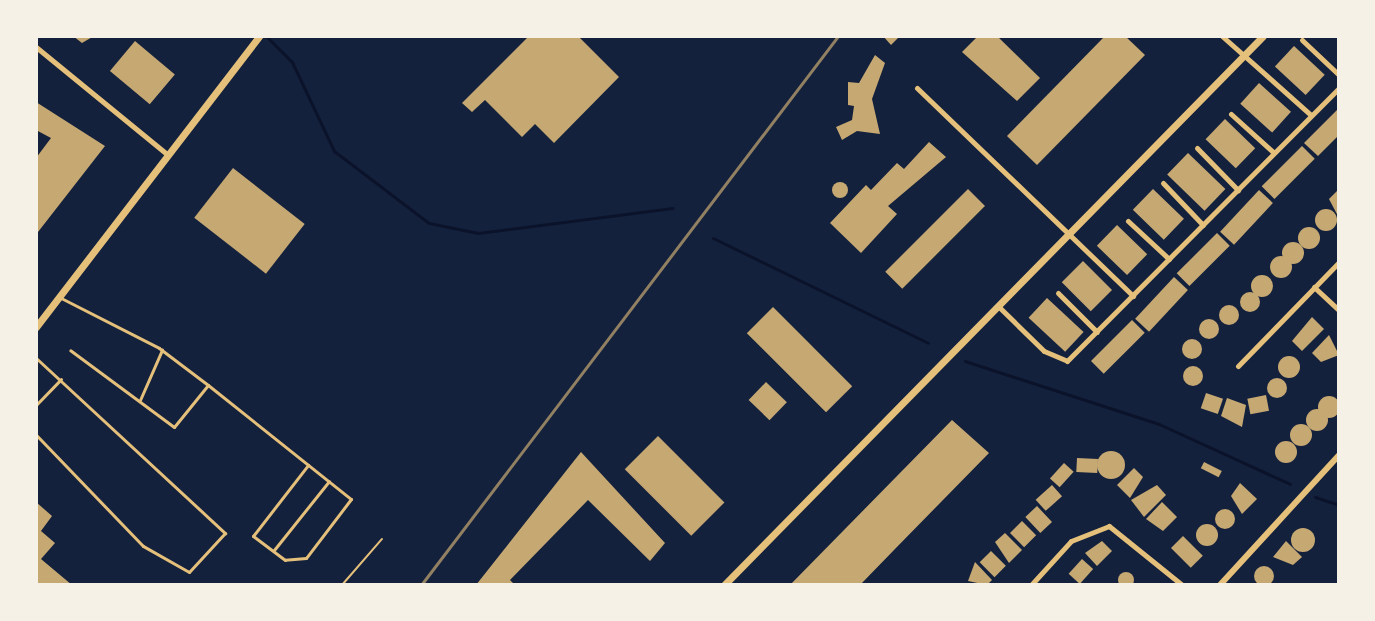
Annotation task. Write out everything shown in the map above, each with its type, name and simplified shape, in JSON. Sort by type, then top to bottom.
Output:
[{"type":"main road","points":[[36,327],[259,36]]},
{"type":"main road","points":[[724,585],[1263,36]]},
{"type":"street","points":[[1222,36],[1311,115]]},
{"type":"street","points":[[1302,40],[1339,75]]},
{"type":"street","points":[[36,47],[168,155]]},
{"type":"street","points":[[917,88],[1065,235],[1133,296]]},
{"type":"street","points":[[998,306],[1057,360],[1067,361],[1339,88]]},
{"type":"street","points":[[1231,114],[1273,152]]},
{"type":"street","points":[[1197,148],[1238,190]]},
{"type":"street","points":[[1163,183],[1203,225]]},
{"type":"street","points":[[1128,221],[1169,259]]},
{"type":"street","points":[[1238,366],[1339,262]]},
{"type":"street","points":[[1314,287],[1339,310]]},
{"type":"street","points":[[1058,293],[1097,332]]},
{"type":"street","points":[[1220,585],[1339,455]]},
{"type":"street","points":[[1031,585],[1071,541],[1109,526],[1182,585]]},
{"type":"lane","points":[[58,296],[162,350],[329,481],[350,506],[306,558],[285,560],[253,536],[308,465]]},
{"type":"lane","points":[[70,350],[174,427],[208,385]]},
{"type":"lane","points":[[140,400],[162,350]]},
{"type":"lane","points":[[36,358],[62,378],[225,533],[189,572],[143,546],[36,435]]},
{"type":"lane","points":[[36,405],[62,378]]},
{"type":"lane","points":[[273,551],[329,481]]},
{"type":"path","points":[[342,585],[382,539]]},
{"type":"building","points":[[73,36],[94,36],[82,43]]},
{"type":"building","points":[[529,36],[578,36],[619,77],[554,143],[535,124],[522,137],[485,100],[472,112],[462,103]]},
{"type":"building","points":[[883,36],[900,36],[891,45]]},
{"type":"building","points":[[978,36],[997,36],[1040,78],[1017,101],[962,52]]},
{"type":"building","points":[[1105,36],[1125,36],[1145,55],[1037,165],[1007,136]]},
{"type":"building","points":[[135,41],[175,74],[150,104],[110,71]]},
{"type":"building","points":[[1294,46],[1325,75],[1306,95],[1275,66]]},
{"type":"building","points":[[875,55],[885,63],[872,99],[880,134],[857,131],[842,140],[836,127],[852,120],[854,106],[848,105],[848,82],[859,83]]},
{"type":"building","points":[[1259,83],[1291,112],[1272,133],[1240,104]]},
{"type":"building","points":[[36,102],[105,146],[38,232],[36,158],[51,138],[36,130]]},
{"type":"building","points":[[1339,108],[1339,135],[1318,156],[1304,143]]},
{"type":"building","points":[[1225,119],[1255,148],[1236,168],[1206,139]]},
{"type":"building","points":[[929,142],[946,157],[888,206],[897,214],[861,253],[830,223],[866,185],[871,190],[897,163],[904,169]]},
{"type":"building","points":[[1302,146],[1315,159],[1274,199],[1262,186]]},
{"type":"building","points":[[1188,153],[1225,189],[1205,211],[1167,175]]},
{"type":"building","points":[[233,168],[305,224],[266,274],[194,218]]},
{"type":"building","points":[[837,182],[843,182],[848,190],[846,196],[837,198],[832,193],[832,187]]},
{"type":"building","points":[[968,189],[985,206],[902,289],[885,272]]},
{"type":"building","points":[[1153,189],[1184,219],[1164,240],[1133,210]]},
{"type":"building","points":[[1339,189],[1339,218],[1329,199]]},
{"type":"building","points":[[1259,190],[1273,203],[1234,245],[1220,232]]},
{"type":"building","points":[[1326,209],[1334,212],[1337,220],[1334,228],[1326,231],[1318,228],[1315,220],[1318,212]]},
{"type":"building","points":[[1117,225],[1147,254],[1127,275],[1097,246]]},
{"type":"building","points":[[1309,227],[1317,230],[1320,238],[1317,246],[1309,249],[1301,246],[1298,238],[1301,230]]},
{"type":"building","points":[[1217,233],[1230,246],[1189,286],[1177,273]]},
{"type":"building","points":[[1289,242],[1297,242],[1304,253],[1297,264],[1289,264],[1282,257],[1282,249]]},
{"type":"building","points":[[1281,256],[1289,259],[1292,267],[1289,275],[1281,278],[1273,275],[1270,267],[1273,259]]},
{"type":"building","points":[[1083,261],[1112,290],[1091,311],[1062,282]]},
{"type":"building","points":[[1262,275],[1270,278],[1273,286],[1270,294],[1262,297],[1254,294],[1251,286],[1254,278]]},
{"type":"building","points":[[1174,277],[1188,290],[1149,332],[1135,319]]},
{"type":"building","points":[[1246,292],[1254,292],[1260,302],[1254,312],[1246,312],[1240,306],[1240,298]]},
{"type":"building","points":[[1047,298],[1084,332],[1065,352],[1029,318]]},
{"type":"building","points":[[1225,305],[1233,305],[1239,315],[1233,325],[1225,325],[1219,319],[1219,311]]},
{"type":"building","points":[[773,307],[852,386],[826,412],[747,333]]},
{"type":"building","points":[[1312,317],[1324,329],[1302,351],[1292,341]]},
{"type":"building","points":[[1209,319],[1216,322],[1219,329],[1216,336],[1209,339],[1202,336],[1199,329],[1202,322]]},
{"type":"building","points":[[1132,320],[1145,333],[1104,374],[1091,361]]},
{"type":"building","points":[[1329,335],[1339,355],[1321,362],[1312,353]]},
{"type":"building","points":[[1192,339],[1199,342],[1202,349],[1199,356],[1192,359],[1185,356],[1182,349],[1185,342]]},
{"type":"building","points":[[1289,356],[1297,359],[1300,367],[1297,375],[1289,378],[1281,375],[1278,367],[1281,359]]},
{"type":"building","points":[[1189,366],[1197,366],[1203,376],[1197,386],[1189,386],[1183,380],[1183,372]]},
{"type":"building","points":[[1273,378],[1281,378],[1287,388],[1281,398],[1273,398],[1267,392],[1267,384]]},
{"type":"building","points":[[766,382],[787,402],[769,420],[749,400]]},
{"type":"building","points":[[1206,393],[1223,399],[1218,414],[1201,408]]},
{"type":"building","points":[[1266,395],[1269,411],[1250,414],[1247,399]]},
{"type":"building","points":[[1329,396],[1337,399],[1340,407],[1337,415],[1329,418],[1321,415],[1318,407],[1321,399]]},
{"type":"building","points":[[1227,398],[1246,405],[1242,427],[1221,416]]},
{"type":"building","points":[[1317,409],[1325,412],[1328,420],[1325,428],[1317,431],[1309,428],[1306,420],[1309,412]]},
{"type":"building","points":[[952,420],[989,453],[860,585],[790,585]]},
{"type":"building","points":[[1301,424],[1309,427],[1312,435],[1309,443],[1301,446],[1293,443],[1290,435],[1293,427]]},
{"type":"building","points":[[658,436],[724,502],[691,536],[625,469]]},
{"type":"building","points":[[1286,441],[1294,444],[1297,452],[1294,460],[1286,463],[1278,460],[1275,452],[1278,444]]},
{"type":"building","points":[[1111,451],[1121,455],[1125,465],[1121,475],[1111,479],[1101,475],[1097,465],[1101,455]]},
{"type":"building","points":[[581,452],[665,543],[650,561],[588,500],[510,580],[515,585],[476,585]]},
{"type":"building","points":[[1077,458],[1098,459],[1097,473],[1076,472]]},
{"type":"building","points":[[1204,462],[1222,471],[1219,477],[1201,468]]},
{"type":"building","points":[[1064,463],[1074,472],[1060,487],[1050,479]]},
{"type":"building","points":[[1134,468],[1143,477],[1130,498],[1117,485]]},
{"type":"building","points":[[1240,483],[1257,499],[1242,514],[1231,496]]},
{"type":"building","points":[[1052,485],[1062,496],[1046,511],[1036,500]]},
{"type":"building","points":[[1157,485],[1166,495],[1144,517],[1131,500]]},
{"type":"building","points":[[36,502],[52,516],[41,531],[55,543],[41,559],[72,585],[36,585]]},
{"type":"building","points":[[1162,502],[1177,517],[1163,531],[1146,519]]},
{"type":"building","points":[[1037,506],[1052,522],[1040,533],[1025,517]]},
{"type":"building","points":[[1225,509],[1232,512],[1235,519],[1232,526],[1225,529],[1218,526],[1215,519],[1218,512]]},
{"type":"building","points":[[1022,521],[1036,535],[1024,547],[1010,533]]},
{"type":"building","points":[[1203,524],[1211,524],[1218,535],[1211,546],[1203,546],[1196,539],[1196,531]]},
{"type":"building","points":[[1303,528],[1311,532],[1315,540],[1311,548],[1303,552],[1295,548],[1291,540],[1295,532]]},
{"type":"building","points":[[1005,533],[1022,550],[1009,563],[995,542]]},
{"type":"building","points":[[1183,536],[1203,556],[1191,568],[1171,548]]},
{"type":"building","points":[[1102,541],[1112,551],[1097,566],[1085,553]]},
{"type":"building","points":[[1286,541],[1302,557],[1293,565],[1273,557]]},
{"type":"building","points":[[991,551],[1006,566],[995,577],[980,562]]},
{"type":"building","points":[[1082,559],[1093,569],[1080,584],[1069,574]]},
{"type":"building","points":[[975,562],[992,580],[987,585],[968,581]]},
{"type":"building","points":[[1264,566],[1271,569],[1274,576],[1271,583],[1264,586],[1257,583],[1254,576],[1257,569]]},
{"type":"building","points":[[1126,572],[1132,574],[1132,586],[1126,588],[1120,586],[1118,580],[1120,574]]},
{"type":"waterway","points":[[266,36],[292,62],[334,151],[429,223],[478,233],[672,208]]},
{"type":"waterway","points":[[713,238],[928,343]]},
{"type":"waterway","points":[[965,361],[1159,424],[1290,484]]},
{"type":"waterway","points":[[1315,497],[1339,505]]},
{"type":"railway","points":[[421,585],[838,36]]}]
